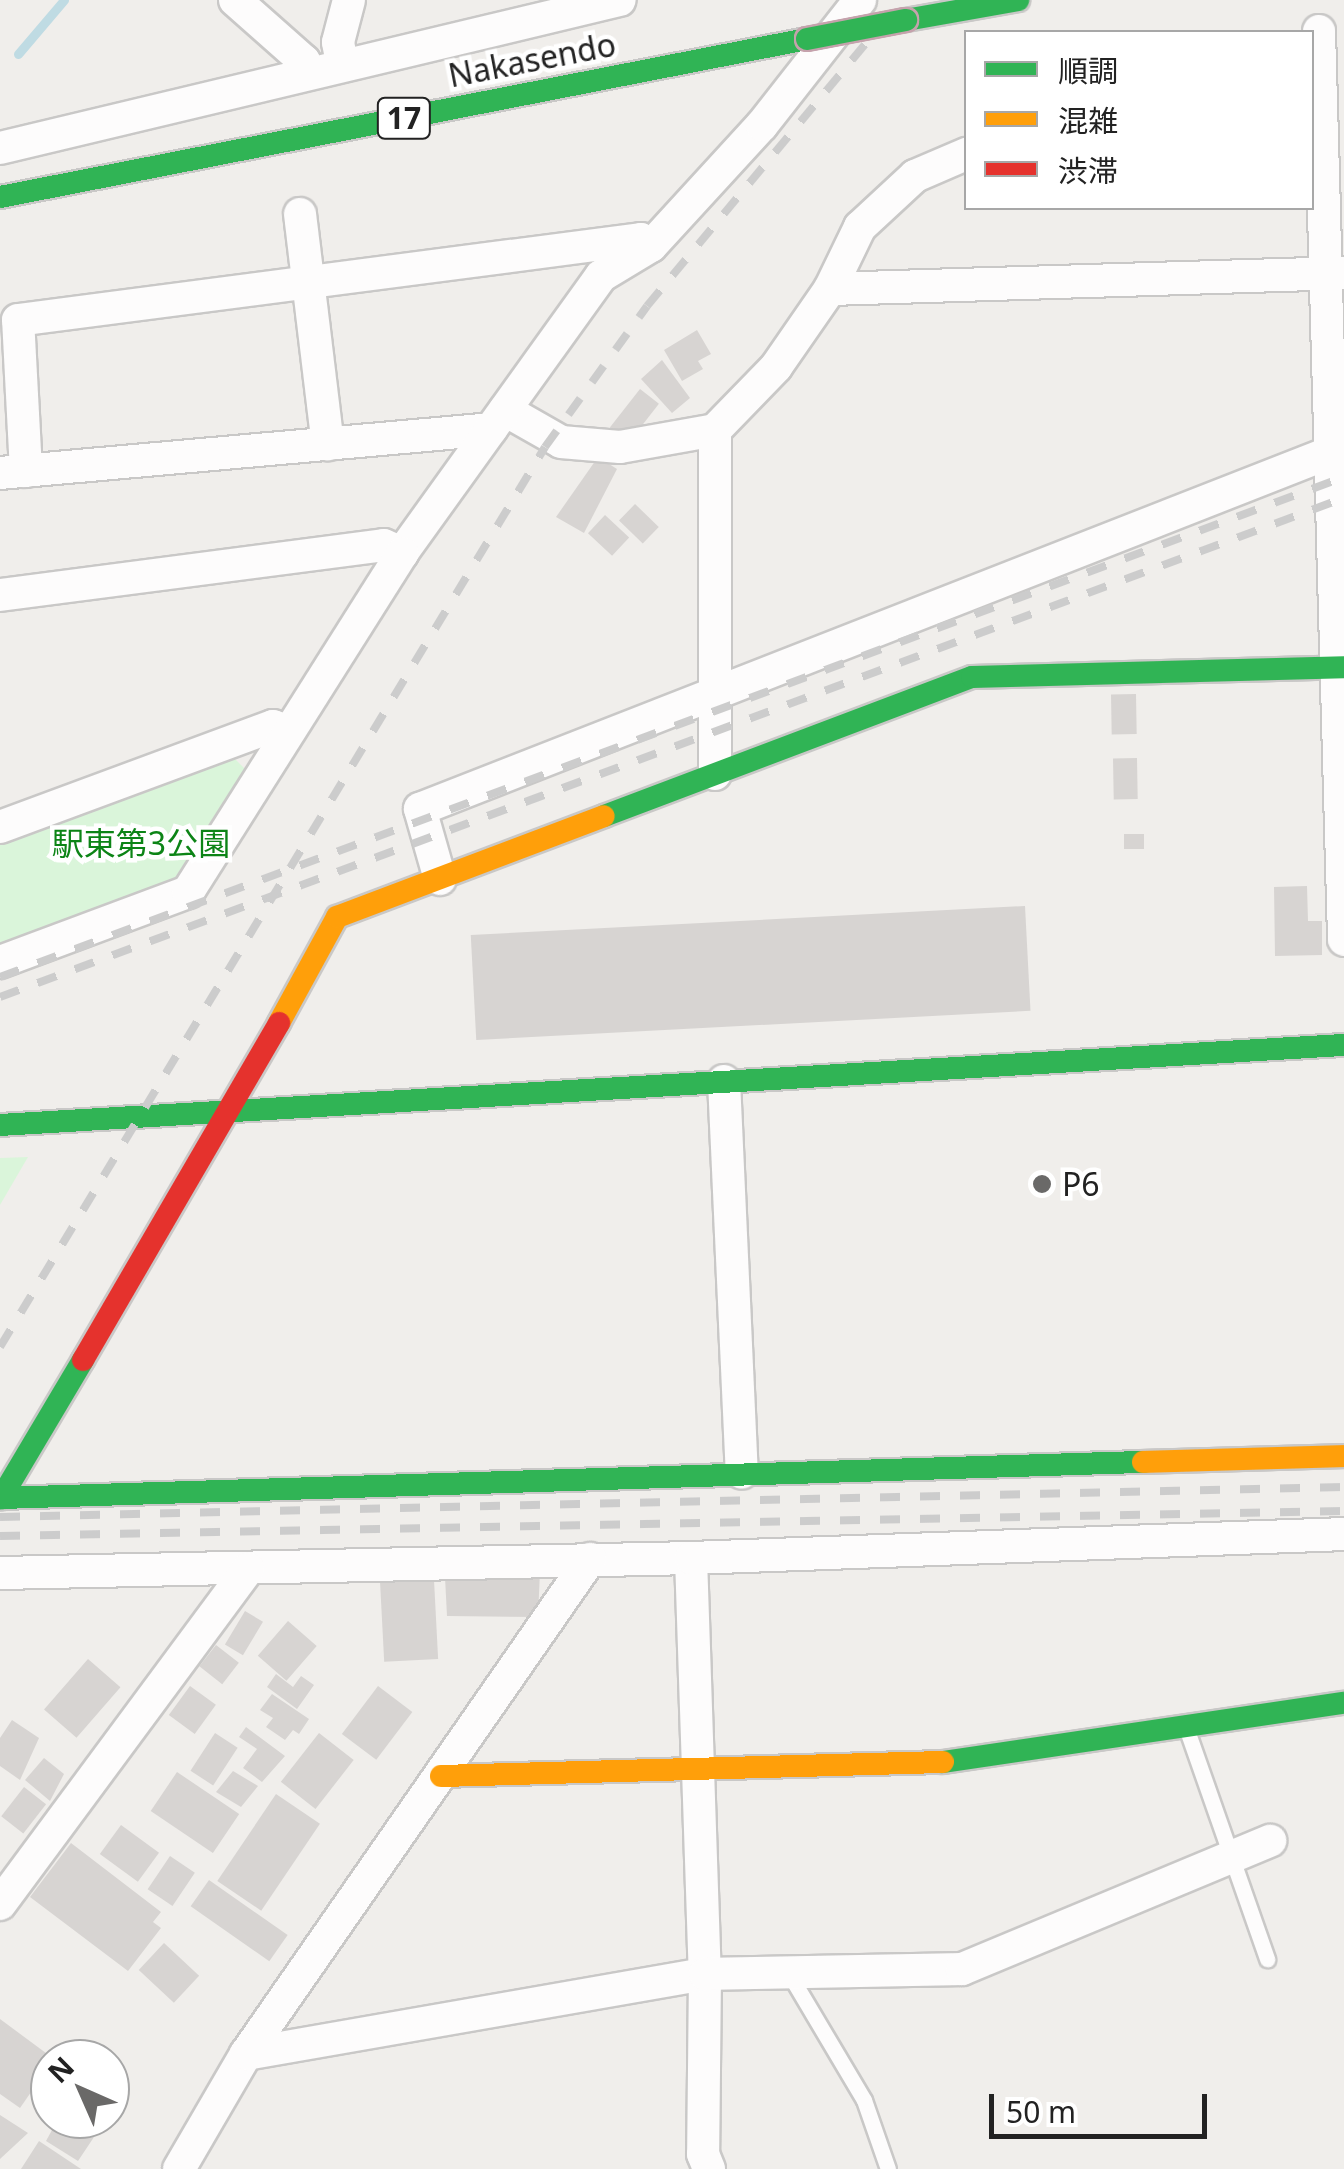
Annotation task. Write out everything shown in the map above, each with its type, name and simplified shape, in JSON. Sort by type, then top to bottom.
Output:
[{"type":"main road","name":"Nakasendo","points":[[0,197],[1018,0]]},
{"type":"main road","points":[[1340,667],[972,677],[337,916],[231,1111],[0,1498],[1344,1456]]},
{"type":"main road","points":[[0,1126],[1344,1044]]},
{"type":"main road","points":[[442,1776],[980,1761],[1344,1703]]},
{"type":"street","points":[[235,0],[304,61],[306,72]]},
{"type":"street","points":[[342,63],[338,42],[349,0]]},
{"type":"street","points":[[0,148],[342,63],[620,0]]},
{"type":"street","points":[[0,962],[188,892],[286,731],[402,553],[601,276],[651,246],[762,125],[860,0]]},
{"type":"street","points":[[1325,30],[1335,273],[1344,940]]},
{"type":"street","points":[[651,246],[640,238],[18,320],[13,472],[328,444],[498,420],[561,442],[648,445],[714,430],[776,367],[830,289],[860,226],[915,176],[964,155]]},
{"type":"street","points":[[300,214],[328,444]]},
{"type":"street","points":[[830,289],[1335,273]]},
{"type":"street","points":[[714,430],[715,774]]},
{"type":"street","points":[[440,879],[420,809],[1338,449]]},
{"type":"street","points":[[0,595],[384,545],[402,553]]},
{"type":"street","points":[[0,827],[274,726],[286,731]]},
{"type":"street","points":[[724,1081],[742,1472]]},
{"type":"street","points":[[0,1573],[691,1558],[1344,1534]]},
{"type":"street","points":[[691,1558],[705,1974],[703,2154],[709,2169]]},
{"type":"street","points":[[179,2169],[246,2054],[590,1559]]},
{"type":"street","points":[[0,1904],[248,1569]]},
{"type":"street","points":[[246,2054],[705,1974],[962,1969],[1270,1841]]},
{"type":"lane","points":[[1186,1726],[1266,1959]]},
{"type":"lane","points":[[788,1972],[864,2100],[888,2169]]},
{"type":"green space","name":"駅東第3公園","points":[[231,755],[247,771],[178,883],[0,951],[0,843]]},
{"type":"green space","points":[[28,1157],[0,1205],[0,1158]]},
{"type":"building","points":[[697,330],[711,354],[698,361],[703,369],[682,381],[664,350]]},
{"type":"building","points":[[662,360],[690,398],[672,413],[641,379]]},
{"type":"building","points":[[640,389],[659,404],[629,442],[610,428]]},
{"type":"building","points":[[598,457],[617,469],[584,533],[556,517]]},
{"type":"building","points":[[635,504],[659,527],[643,543],[619,521]]},
{"type":"building","points":[[605,515],[629,538],[612,556],[588,533]]},
{"type":"building","points":[[1111,694],[1136,694],[1137,734],[1112,734]]},
{"type":"building","points":[[1113,758],[1137,758],[1138,799],[1114,799]]},
{"type":"building","points":[[1124,834],[1144,834],[1144,849],[1124,849]]},
{"type":"building","points":[[1307,886],[1308,921],[1322,921],[1322,955],[1275,956],[1274,887]]},
{"type":"building","points":[[1025,906],[1030,1011],[476,1040],[471,935]]},
{"type":"building","points":[[540,1571],[538,1617],[447,1616],[445,1577]]},
{"type":"building","points":[[434,1580],[438,1659],[384,1662],[380,1583]]},
{"type":"building","points":[[245,1611],[263,1622],[243,1655],[225,1644]]},
{"type":"building","points":[[288,1621],[317,1646],[287,1681],[258,1656]]},
{"type":"building","points":[[216,1645],[239,1663],[222,1684],[199,1666]]},
{"type":"building","points":[[88,1659],[120,1687],[76,1738],[44,1710]]},
{"type":"building","points":[[276,1674],[293,1687],[301,1676],[314,1685],[297,1709],[267,1687]]},
{"type":"building","points":[[190,1686],[216,1705],[195,1734],[169,1715]]},
{"type":"building","points":[[378,1686],[412,1712],[376,1760],[342,1734]]},
{"type":"building","points":[[272,1694],[309,1719],[299,1734],[293,1730],[285,1740],[266,1727],[273,1718],[260,1710]]},
{"type":"building","points":[[12,1720],[39,1738],[20,1780],[0,1766],[0,1738]]},
{"type":"building","points":[[246,1727],[285,1756],[262,1782],[243,1768],[257,1749],[239,1737]]},
{"type":"building","points":[[215,1733],[238,1748],[213,1785],[190,1771]]},
{"type":"building","points":[[319,1733],[354,1760],[316,1809],[281,1782]]},
{"type":"building","points":[[44,1758],[64,1774],[50,1801],[25,1780]]},
{"type":"building","points":[[233,1771],[258,1786],[241,1807],[216,1792]]},
{"type":"building","points":[[177,1772],[239,1814],[213,1853],[151,1811]]},
{"type":"building","points":[[24,1787],[46,1804],[23,1833],[1,1816]]},
{"type":"building","points":[[276,1794],[320,1824],[261,1911],[217,1881]]},
{"type":"building","points":[[121,1825],[159,1853],[138,1882],[100,1854]]},
{"type":"building","points":[[71,1843],[161,1912],[153,1922],[161,1928],[128,1971],[30,1897]]},
{"type":"building","points":[[170,1856],[195,1873],[173,1906],[148,1889]]},
{"type":"building","points":[[209,1880],[288,1935],[269,1961],[191,1906]]},
{"type":"building","points":[[164,1943],[199,1976],[174,2003],[139,1970]]},
{"type":"building","points":[[0,2019],[30,2041],[30,2094],[20,2108],[0,2094]]},
{"type":"building","points":[[0,2115],[28,2133],[0,2159]]},
{"type":"building","points":[[47,2139],[93,2139],[78,2161]]},
{"type":"building","points":[[39,2141],[81,2169],[21,2169]]},
{"type":"waterway","points":[[18,54],[64,0]]},
{"type":"railway","points":[[0,1347],[545,447],[647,306],[902,0]]},
{"type":"railway","points":[[0,977],[1344,477]]},
{"type":"railway","points":[[0,997],[1344,498]]},
{"type":"railway","points":[[0,1517],[1344,1487]]},
{"type":"railway","points":[[0,1536],[1344,1511]]},
{"type":"traffic: fast","points":[[906,20],[1018,0]]},
{"type":"traffic: fast","points":[[807,39],[906,20]]},
{"type":"traffic: fast","points":[[0,197],[807,39]]},
{"type":"traffic: fast","points":[[604,816],[972,677],[1344,667]]},
{"type":"traffic: fast","points":[[0,1125],[1344,1045]]},
{"type":"traffic: fast","points":[[83,1360],[1,1498],[1143,1462]]},
{"type":"traffic: fast","points":[[943,1762],[1344,1703]]},
{"type":"traffic: slow","points":[[279,1023],[337,917],[604,816]]},
{"type":"traffic: slow","points":[[1143,1462],[1344,1456]]},
{"type":"traffic: slow","points":[[441,1776],[943,1762]]},
{"type":"traffic: jam","points":[[83,1360],[279,1023]]},
{"type":"place","name":"P6","points":[[1042,1184]]}]
